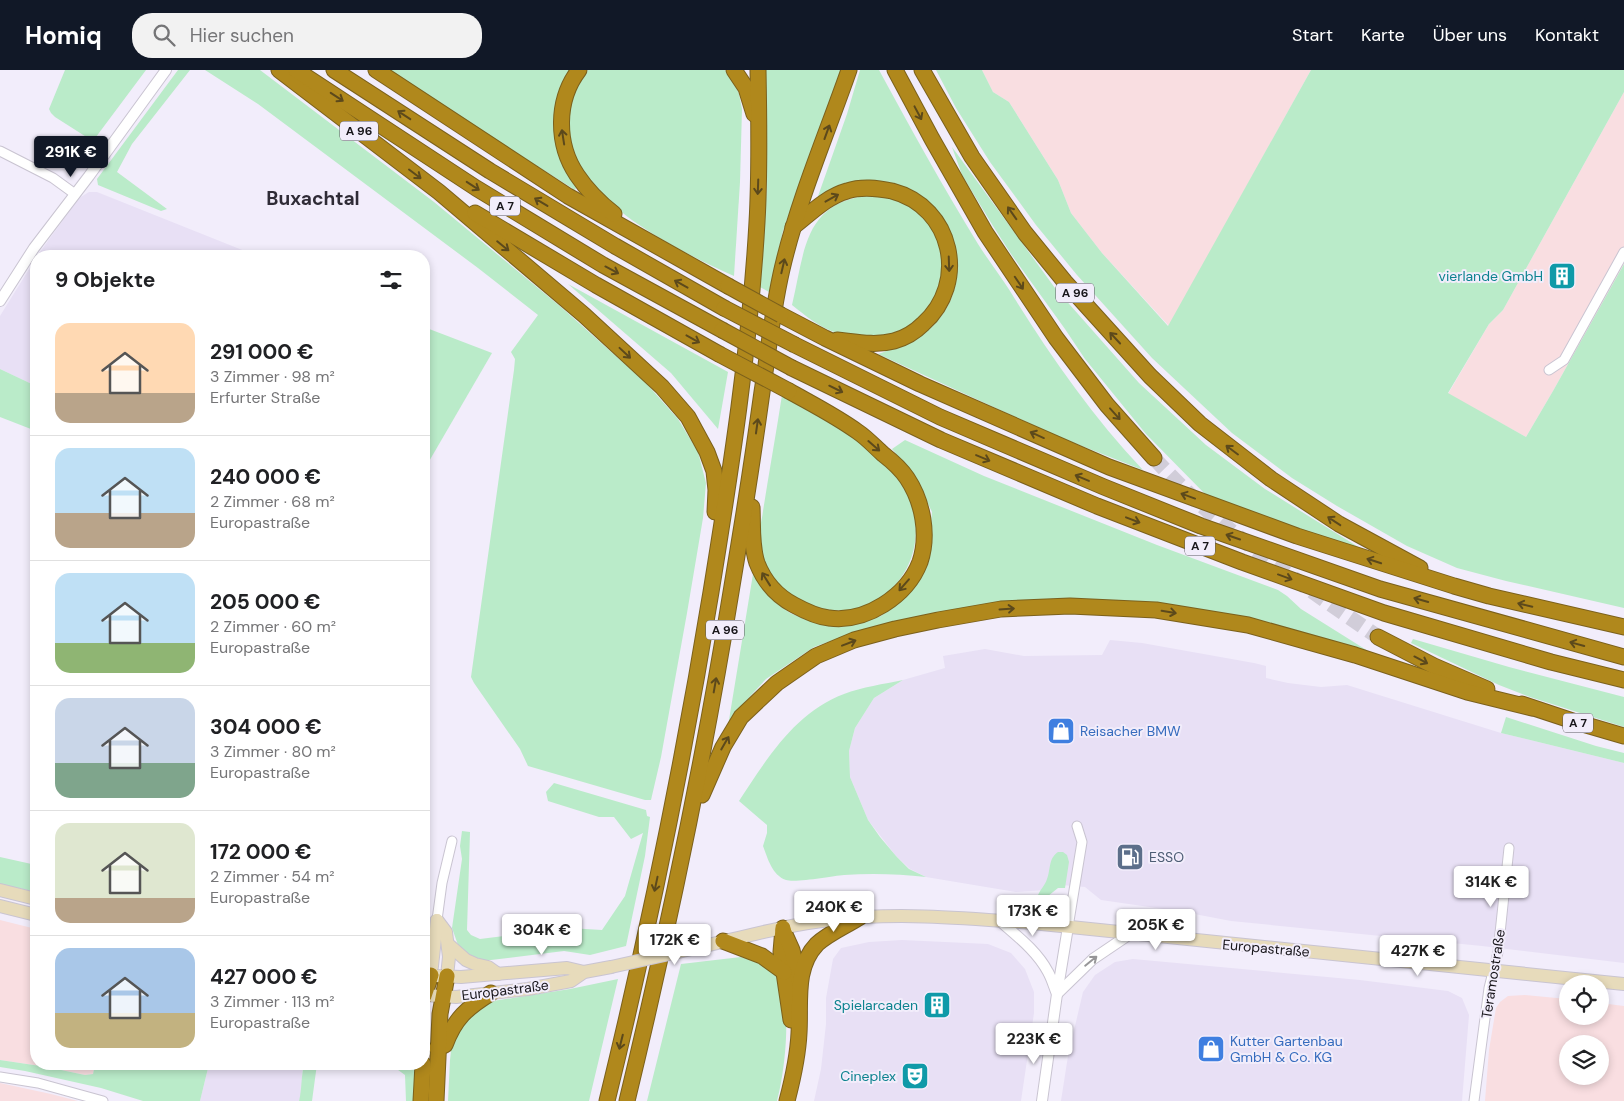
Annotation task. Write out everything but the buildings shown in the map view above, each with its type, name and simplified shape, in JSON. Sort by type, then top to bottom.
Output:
[{"type":"highway","name":"A 96","points":[[279,70],[439,192],[596,286],[822,409],[858,432],[894,463],[906,477],[918,498],[924,525],[924,539],[920,561],[908,582],[884,605],[847,618],[831,619],[820,616],[802,610],[786,601],[766,581],[757,564],[754,546],[750,474]]},
{"type":"highway","name":"A 7","points":[[296,70],[476,188],[603,265],[792,368],[950,444],[1097,506],[1242,562],[1384,613],[1551,662],[1624,680]]},
{"type":"highway","name":"A 7","points":[[334,70],[490,171],[615,246],[724,308],[940,417],[1201,526],[1380,589],[1624,657]]},
{"type":"highway","points":[[376,70],[568,196],[797,324],[920,384],[1110,467],[1297,536],[1489,596],[1624,628]]},
{"type":"highway","points":[[579,70],[568,88],[561,120],[563,141],[576,175],[590,192],[618,218],[659,248]]},
{"type":"highway","name":"A 96","points":[[734,70],[746,88],[759,139]]},
{"type":"highway","name":"A 96","points":[[607,1101],[628,1015],[678,779],[713,578],[741,399],[757,221],[758,70]]},
{"type":"highway","name":"A 96","points":[[701,786],[777,294],[793,227],[849,70]]},
{"type":"highway","points":[[895,70],[975,215],[1012,273],[1056,338],[1107,405],[1154,458]]},
{"type":"highway","name":"A 96","points":[[922,70],[972,157],[1026,233],[1065,282],[1150,376],[1200,424],[1272,479],[1339,524],[1454,586]]},
{"type":"highway","points":[[793,227],[821,205],[838,195],[856,189],[876,188],[906,196],[922,206],[937,223],[947,245],[950,268],[947,289],[934,314],[919,328],[904,338],[883,343],[870,344],[824,338]]},
{"type":"highway","points":[[439,192],[584,315],[662,387],[688,417],[707,452],[714,471],[716,490],[713,578]]},
{"type":"highway","name":"A 7","points":[[701,786],[741,717],[777,683],[816,656],[854,640],[895,629],[1001,609],[1070,606],[1156,610],[1248,625],[1355,655],[1467,692],[1532,708],[1624,736]]},
{"type":"highway","name":"A 7","points":[[1378,637],[1434,666],[1532,708]]},
{"type":"highway","points":[[627,1101],[686,838],[701,786]]},
{"type":"highway","points":[[800,984],[808,957],[817,945],[860,917]]},
{"type":"highway","points":[[782,928],[781,952],[791,1014],[788,1070],[782,1101]]},
{"type":"highway","points":[[782,928],[792,950],[800,984],[799,1033],[795,1072],[787,1101]]},
{"type":"highway","points":[[723,942],[762,956],[784,972]]},
{"type":"highway","points":[[436,1101],[440,1014],[447,976]]},
{"type":"highway","points":[[438,1048],[445,1045],[452,1027],[461,1015],[491,993]]},
{"type":"highway","points":[[421,1101],[422,1070]]},
{"type":"main road","points":[[0,890],[30,898]]},
{"type":"main road","points":[[0,906],[30,914]]},
{"type":"main road","name":"Europastraße","points":[[430,995],[456,996],[528,989],[570,981],[584,972],[782,928],[806,923],[860,917],[1000,921],[1624,984]]},
{"type":"main road","points":[[437,920],[446,932],[449,957],[447,976]]},
{"type":"main road","points":[[430,935],[437,920]]},
{"type":"main road","points":[[430,958],[437,920]]},
{"type":"main road","points":[[448,945],[466,960],[488,967],[498,974]]},
{"type":"main road","name":"Europastraße","points":[[430,975],[461,977],[567,968],[584,972]]},
{"type":"street","points":[[33,250],[166,70]]},
{"type":"street","points":[[0,151],[53,178],[75,194]]},
{"type":"street","points":[[1550,370],[1564,360],[1624,252]]},
{"type":"street","points":[[0,301],[30,254]]},
{"type":"street","points":[[1042,1101],[1081,847],[1077,826]]},
{"type":"street","points":[[437,920],[442,883],[452,841]]},
{"type":"street","name":"Teramostraße","points":[[1474,1101],[1489,988],[1498,952],[1509,848]]},
{"type":"street","points":[[1000,921],[1021,939],[1040,960],[1048,972],[1057,994]]},
{"type":"street","points":[[1057,994],[1093,959],[1130,934]]},
{"type":"street","points":[[0,1077],[38,1083],[103,1101]]},
{"type":"shaded area","points":[[982,70],[1311,70],[1169,326],[1102,253],[1071,213],[1058,180],[1009,102],[993,92]]},
{"type":"shaded area","points":[[1624,92],[1624,264],[1526,437],[1448,394],[1489,324],[1503,310]]},
{"type":"shaded area","points":[[89,192],[97,192],[242,250],[41,250],[79,198]]},
{"type":"shaded area","points":[[30,268],[30,383],[0,369],[0,316]]},
{"type":"shaded area","points":[[1110,640],[1142,643],[1254,663],[1266,666],[1266,678],[1288,683],[1321,687],[1347,685],[1501,733],[1624,763],[1624,963],[1482,946],[1231,921],[1101,900],[1085,887],[1062,885],[1046,890],[1016,892],[926,877],[910,869],[896,856],[868,820],[850,777],[849,751],[855,728],[874,698],[903,680],[945,668],[943,656],[985,649],[1024,656],[1102,655]]},
{"type":"shaded area","points":[[0,920],[30,928],[30,1064],[0,1060]]},
{"type":"shaded area","points":[[902,940],[988,944],[1011,953],[1025,969],[1034,992],[1034,1013],[1021,1101],[814,1101],[821,1069],[826,1024],[826,998],[833,959],[841,948],[869,942]]},
{"type":"shaded area","points":[[1133,959],[1360,980],[1448,991],[1462,998],[1469,1015],[1462,1101],[1061,1101],[1068,1056],[1083,992],[1095,975],[1115,962]]},
{"type":"shaded area","points":[[1525,995],[1559,998],[1559,1025],[1609,1025],[1609,1004],[1624,1006],[1624,1101],[1485,1101],[1489,1050],[1496,1008],[1508,996]]},
{"type":"shaded area","points":[[61,1070],[94,1070],[93,1074],[85,1075]]},
{"type":"shaded area","points":[[208,1070],[303,1070],[302,1091],[299,1101],[200,1101]]},
{"type":"shaded area","points":[[0,1083],[51,1094],[78,1101],[0,1101]]},
{"type":"green space","points":[[65,70],[146,70],[90,145],[88,138],[55,117],[49,109]]},
{"type":"green space","points":[[178,70],[190,70],[132,144],[117,172],[167,209],[161,211],[98,185],[97,179]]},
{"type":"green space","points":[[205,70],[260,70],[434,202],[561,307],[646,383],[678,419],[698,452],[706,483],[703,518],[687,613],[661,757],[651,800],[645,800],[528,766],[520,749],[471,677],[514,370],[515,359],[511,352],[538,315],[258,104]]},
{"type":"green space","points":[[385,70],[571,70],[557,100],[555,129],[561,158],[576,188],[575,190]]},
{"type":"green space","points":[[588,70],[725,70],[734,81],[742,109],[734,276],[669,244],[636,223],[606,198],[582,171],[569,140],[570,106]]},
{"type":"green space","points":[[765,70],[841,70],[783,231],[769,292],[760,287],[767,185]]},
{"type":"green space","points":[[860,70],[879,70],[965,223],[1040,338],[1106,428],[1143,470],[1059,437],[878,354],[917,338],[939,319],[946,309],[956,281],[956,250],[945,222],[936,210],[925,200],[910,191],[817,199],[847,114]]},
{"type":"green space","points":[[936,70],[982,70],[993,92],[1009,102],[1058,180],[1071,213],[1102,253],[1168,326],[1311,70],[1624,70],[1624,92],[1503,310],[1489,324],[1448,393],[1526,437],[1624,264],[1624,608],[1457,568],[1407,546],[1292,478],[1232,433],[1152,358],[1077,275],[1036,225],[990,162],[956,108]]},
{"type":"green space","points":[[952,147],[1055,288],[1139,383],[1206,445],[1265,489],[1368,553],[1206,495],[1146,434],[1085,359],[993,226],[962,175]]},
{"type":"green space","points":[[871,195],[900,201],[921,214],[933,229],[940,246],[943,264],[941,282],[934,300],[923,315],[898,334],[880,338],[858,337],[831,331],[813,321],[792,305],[805,248],[811,232],[820,219],[832,208],[849,200]]},
{"type":"green space","points":[[568,284],[728,372],[718,429],[671,373]]},
{"type":"green space","points":[[430,329],[492,353],[430,460]]},
{"type":"green space","points":[[0,369],[30,383],[30,429],[0,417]]},
{"type":"green space","points":[[782,395],[842,429],[870,449],[894,473],[910,501],[916,530],[912,557],[899,580],[880,598],[856,609],[827,610],[797,599],[777,583],[761,553],[759,532]]},
{"type":"green space","points":[[905,440],[984,476],[1157,545],[1278,590],[1301,609],[1368,651],[1366,654],[1251,620],[1200,609],[1140,602],[967,609],[928,614],[850,634],[814,647],[766,679],[743,704],[728,726],[753,574],[763,590],[790,613],[809,621],[833,625],[862,622],[881,616],[906,596],[919,578],[930,535],[932,512],[913,473],[892,449]]},
{"type":"green space","points":[[1413,639],[1509,667],[1624,697],[1624,727],[1530,697],[1499,685],[1411,643]]},
{"type":"green space","points":[[903,680],[874,698],[855,728],[849,751],[850,777],[868,820],[880,837],[909,869],[926,877],[875,874],[844,875],[798,881],[781,878],[771,866],[763,846],[767,825],[739,801],[783,739],[811,713],[827,702],[844,694]]},
{"type":"green space","points":[[1506,717],[1624,753],[1624,763],[1501,733]]},
{"type":"green space","points":[[554,783],[646,810],[647,816],[650,817],[645,856],[626,946],[590,955],[564,951],[491,960],[473,957],[458,945],[452,928],[462,859],[460,846],[462,831],[470,832],[467,930],[471,935],[480,939],[569,928],[602,930],[625,896],[643,833],[631,839],[614,817],[599,817],[548,801],[546,792]]},
{"type":"green space","points":[[1058,852],[1063,852],[1067,855],[1069,862],[1065,888],[1058,888],[1041,900],[1037,898],[1038,895],[1046,881],[1051,861]]},
{"type":"green space","points":[[0,857],[30,864],[30,891],[0,884]]},
{"type":"green space","points":[[741,957],[760,962],[768,967],[775,973],[781,984],[786,1016],[786,1035],[783,1072],[777,1101],[647,1101],[681,964]]},
{"type":"green space","points":[[618,979],[589,1101],[448,1101],[450,1060],[455,1031],[480,1007],[493,1001],[570,989]]},
{"type":"green space","points":[[0,1060],[30,1064],[30,1070],[61,1070],[85,1075],[93,1074],[94,1070],[208,1070],[200,1101],[143,1101],[101,1088],[0,1067]]},
{"type":"green space","points":[[303,1070],[316,1070],[312,1101],[299,1101]]},
{"type":"green space","points":[[398,1070],[416,1070],[415,1101],[406,1101],[405,1075]]},
{"type":"tunnel","points":[[1154,458],[1205,509],[1233,532],[1290,576],[1378,637]]},
{"type":"place","name":"vierlande GmbH","points":[[1562,276]]},
{"type":"place","name":"Reisacher BMW","points":[[1061,731]]},
{"type":"place","name":"ESSO","points":[[1130,857]]},
{"type":"place","name":"Spielarcaden","points":[[937,1005]]},
{"type":"place","name":"Kutter Gartenbau GmbH & Co. KG","points":[[1211,1049]]},
{"type":"place","name":"Cineplex","points":[[915,1076]]},
{"type":"district","name":"Buxachtal","points":[[313,198]]}]
